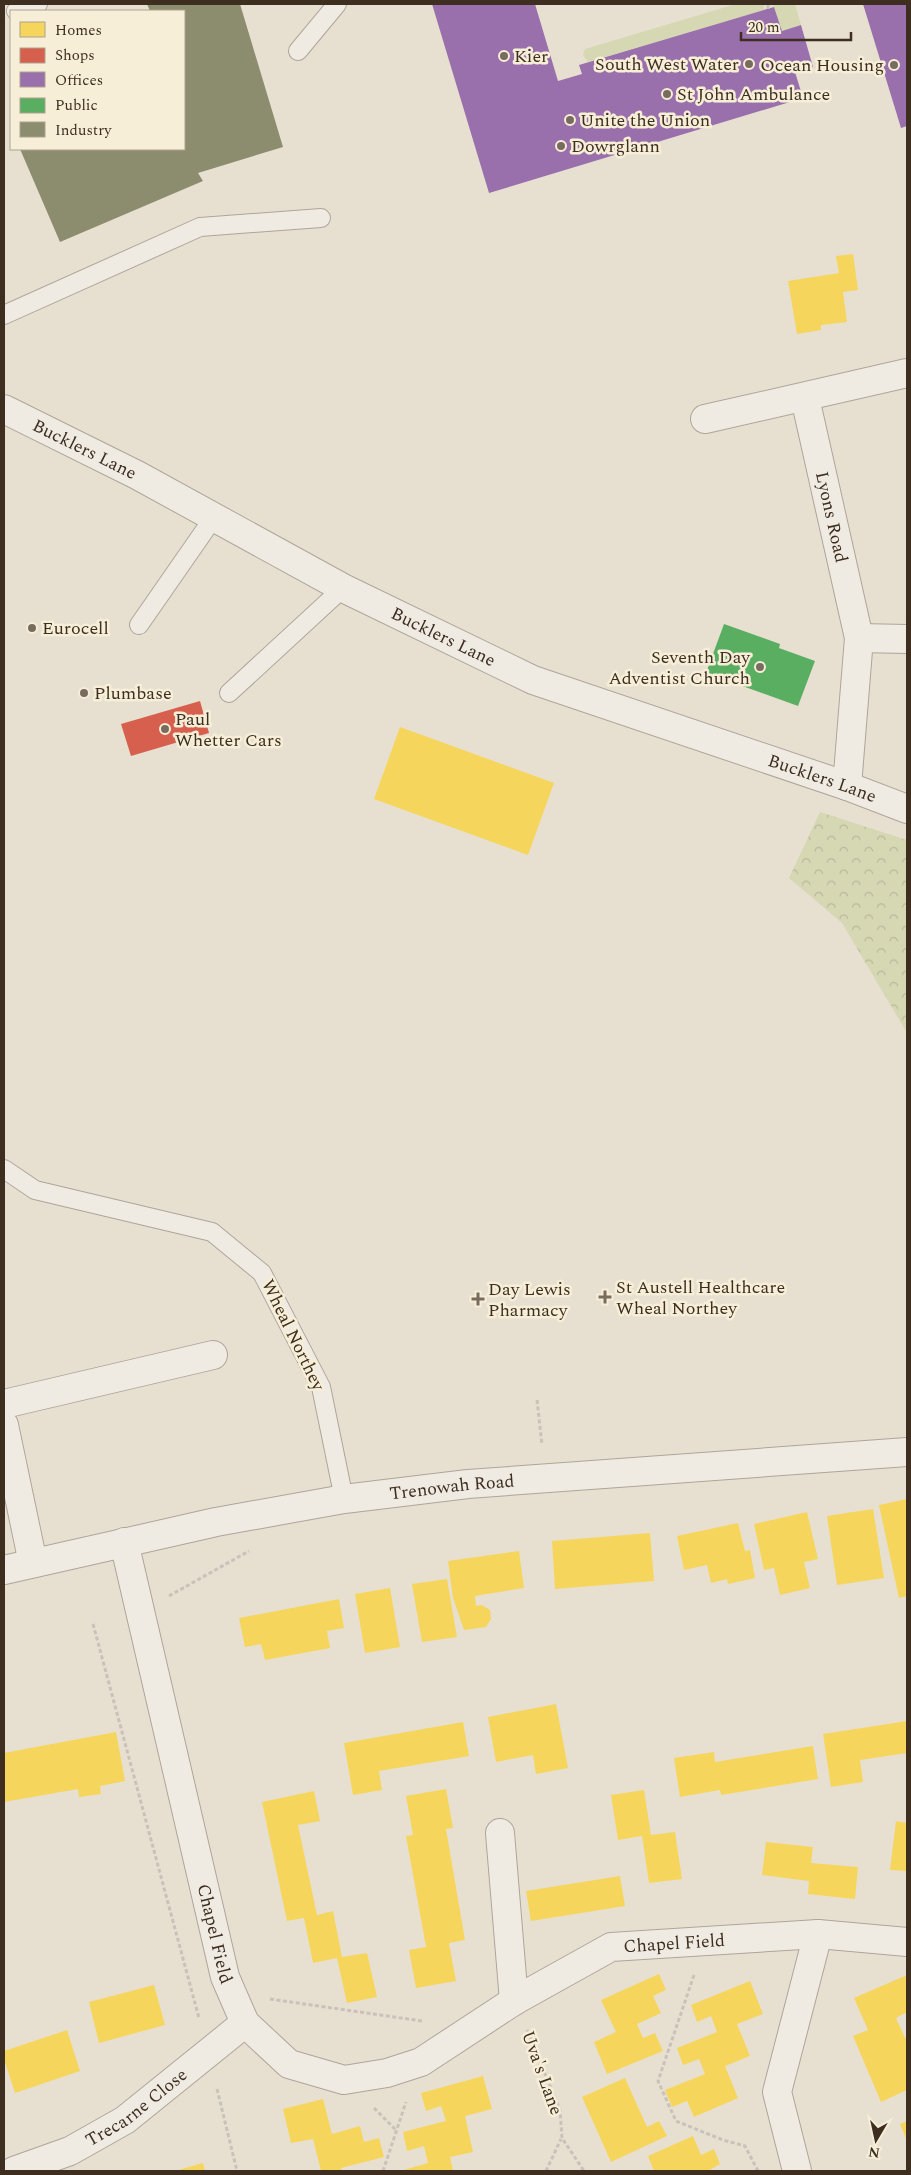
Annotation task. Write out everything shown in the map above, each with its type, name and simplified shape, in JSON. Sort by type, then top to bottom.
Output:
[{"type":"street","points":[[705,419],[805,398],[907,373]]},
{"type":"street","name":"Lyons Road","points":[[805,398],[859,638],[847,786]]},
{"type":"street","name":"Bucklers Lane","points":[[4,409],[137,475],[343,588],[533,680],[847,786],[907,809]]},
{"type":"street","points":[[859,638],[907,639]]},
{"type":"street","points":[[4,1404],[213,1355]]},
{"type":"street","points":[[4,1425],[33,1563]]},
{"type":"street","name":"Trenowah Road","points":[[4,1570],[124,1542],[344,1499],[468,1484],[907,1452]]},
{"type":"street","name":"Chapel Field","points":[[124,1542],[225,1977],[245,2023],[289,2064],[344,2080],[387,2073],[421,2062],[514,2001],[611,1947],[818,1934],[907,1942]]},
{"type":"street","points":[[500,1832],[514,2001]]},
{"type":"street","points":[[797,2171],[778,2092],[818,1934]]},
{"type":"street","name":"Trecarne Close","points":[[14,2171],[70,2151],[125,2120],[245,2023]]},
{"type":"lane","points":[[19,10],[38,4]]},
{"type":"lane","points":[[298,51],[337,4]]},
{"type":"lane","points":[[4,315],[200,227],[321,218]]},
{"type":"lane","points":[[139,625],[214,517]]},
{"type":"lane","points":[[228,693],[343,588]]},
{"type":"lane","name":"Wheal Northey","points":[[4,1169],[35,1190],[212,1232],[262,1273],[321,1387],[344,1499]]},
{"type":"path","points":[[537,1400],[541,1439]]},
{"type":"path","points":[[140,1612],[250,1551]]},
{"type":"path","points":[[93,1624],[208,2053],[237,2171]]},
{"type":"path","points":[[704,1941],[688,1997],[658,2081],[676,2121],[745,2146],[758,2171]]},
{"type":"path","points":[[232,1994],[472,2028]]},
{"type":"path","name":"Uva's Lane","points":[[514,2001],[560,2110],[562,2138],[584,2171]]},
{"type":"path","points":[[383,2171],[421,2062]]},
{"type":"path","points":[[546,2171],[562,2138]]},
{"type":"green space","points":[[736,4],[764,4],[764,10],[588,62],[583,55],[585,49]]},
{"type":"green space","points":[[773,4],[795,4],[801,25],[782,31]]},
{"type":"green space","points":[[820,812],[907,840],[907,1033],[842,923],[789,878]]},
{"type":"building: Homes","points":[[853,254],[858,290],[843,292],[847,322],[821,325],[821,330],[797,334],[788,281],[839,273],[836,256]]},
{"type":"building: Homes","points":[[400,727],[554,783],[528,855],[374,799]]},
{"type":"building: Homes","points":[[907,1499],[907,1596],[899,1598],[879,1505]]},
{"type":"building: Homes","points":[[873,1509],[884,1578],[837,1585],[827,1516]]},
{"type":"building: Homes","points":[[807,1512],[818,1559],[804,1562],[810,1588],[780,1595],[774,1568],[764,1570],[754,1524]]},
{"type":"building: Homes","points":[[738,1523],[745,1551],[750,1550],[755,1578],[728,1584],[727,1579],[711,1583],[707,1565],[684,1570],[677,1536]]},
{"type":"building: Homes","points":[[650,1533],[654,1581],[555,1589],[552,1541]]},
{"type":"building: Homes","points":[[519,1551],[524,1588],[475,1596],[476,1606],[482,1605],[490,1610],[491,1619],[486,1627],[464,1630],[453,1598],[448,1561]]},
{"type":"building: Homes","points":[[447,1579],[457,1637],[422,1642],[412,1584]]},
{"type":"building: Homes","points":[[390,1588],[400,1647],[365,1653],[355,1594]]},
{"type":"building: Homes","points":[[339,1599],[344,1628],[327,1631],[330,1648],[265,1660],[261,1644],[245,1647],[239,1618]]},
{"type":"building: Homes","points":[[556,1704],[568,1768],[536,1774],[533,1755],[496,1762],[488,1717]]},
{"type":"building: Homes","points":[[907,1721],[907,1753],[860,1760],[863,1782],[831,1787],[823,1734]]},
{"type":"building: Homes","points":[[463,1722],[469,1756],[379,1771],[382,1790],[353,1795],[344,1743]]},
{"type":"building: Homes","points":[[116,1732],[125,1781],[100,1786],[101,1794],[79,1797],[78,1789],[4,1802],[4,1753]]},
{"type":"building: Homes","points":[[813,1746],[818,1779],[721,1795],[720,1790],[680,1797],[674,1758],[714,1752],[715,1762]]},
{"type":"building: Homes","points":[[446,1789],[453,1828],[446,1829],[465,1940],[449,1943],[456,1981],[416,1988],[409,1950],[426,1947],[406,1836],[413,1835],[406,1796]]},
{"type":"building: Homes","points":[[644,1790],[651,1835],[675,1832],[682,1879],[649,1883],[642,1836],[618,1840],[611,1795]]},
{"type":"building: Homes","points":[[314,1791],[320,1821],[298,1825],[317,1915],[333,1911],[342,1957],[367,1953],[377,1997],[347,2003],[337,1958],[313,1963],[304,1918],[287,1921],[262,1802]]},
{"type":"building: Homes","points":[[896,1821],[907,1823],[907,1871],[890,1870]]},
{"type":"building: Homes","points":[[766,1842],[813,1847],[811,1863],[858,1867],[855,1899],[808,1894],[809,1881],[762,1875]]},
{"type":"building: Homes","points":[[620,1876],[625,1906],[531,1921],[526,1891]]},
{"type":"building: Homes","points":[[659,1974],[666,1990],[653,1996],[661,2013],[637,2024],[643,2038],[655,2033],[663,2051],[607,2074],[594,2042],[616,2032],[601,2000]]},
{"type":"building: Homes","points":[[907,1975],[907,2012],[896,2018],[905,2038],[907,2037],[907,2090],[881,2102],[853,2036],[868,2030],[854,1998]]},
{"type":"building: Homes","points":[[750,1981],[763,2014],[737,2024],[750,2056],[725,2066],[738,2098],[694,2117],[687,2101],[672,2107],[665,2090],[705,2074],[699,2059],[683,2065],[677,2048],[717,2032],[711,2016],[697,2022],[691,2005]]},
{"type":"building: Homes","points":[[154,1985],[165,2025],[99,2043],[89,2002]]},
{"type":"building: Homes","points":[[67,2030],[80,2071],[15,2093],[4,2059],[4,2051]]},
{"type":"building: Homes","points":[[483,2076],[492,2109],[465,2116],[473,2152],[450,2157],[453,2171],[400,2171],[428,2163],[424,2146],[407,2151],[403,2132],[446,2121],[441,2106],[426,2111],[421,2093]]},
{"type":"building: Homes","points":[[625,2078],[647,2127],[659,2121],[667,2136],[611,2162],[582,2097]]},
{"type":"building: Homes","points":[[323,2099],[332,2134],[360,2126],[364,2142],[379,2138],[384,2157],[341,2168],[342,2171],[321,2171],[313,2139],[291,2143],[283,2109]]},
{"type":"building: Homes","points":[[907,2121],[907,2141],[900,2124]]},
{"type":"building: Homes","points":[[693,2136],[701,2155],[714,2149],[720,2164],[708,2171],[654,2171],[648,2156]]},
{"type":"building: Homes","points":[[203,2163],[205,2171],[175,2171]]},
{"type":"building: Shops","name":"Paul Whetter Cars","points":[[200,701],[209,733],[131,756],[121,724]]},
{"type":"building: Offices","name":"Dowrglann","points":[[432,4],[535,4],[558,81],[582,74],[579,65],[774,7],[782,31],[801,25],[813,67],[795,72],[803,98],[489,193]]},
{"type":"building: Offices","name":"Ocean Housing","points":[[863,4],[907,4],[907,126],[901,128]]},
{"type":"building: Public","name":"Seventh Day Adventist Church","points":[[724,624],[780,644],[779,648],[815,661],[798,706],[706,673]]},
{"type":"building: Industry","points":[[147,4],[240,4],[283,147],[198,173],[203,181],[60,242],[20,150],[185,150],[185,10],[150,10]]},
{"type":"place","name":"Kier","points":[[504,56]]},
{"type":"place","name":"South West Water","points":[[749,64]]},
{"type":"place","name":"Ocean Housing","points":[[894,65]]},
{"type":"place","name":"St John Ambulance","points":[[667,94]]},
{"type":"place","name":"Unite the Union","points":[[570,120]]},
{"type":"place","name":"Dowrglann","points":[[561,146]]},
{"type":"place","name":"Eurocell","points":[[32,628]]},
{"type":"place","name":"Seventh Day Adventist Church","points":[[760,667]]},
{"type":"place","name":"Plumbase","points":[[84,693]]},
{"type":"place","name":"Paul Whetter Cars","points":[[165,729]]},
{"type":"place","name":"St Austell Healthcare Wheal Northey","points":[[605,1297]]},
{"type":"place","name":"Day Lewis Pharmacy","points":[[478,1299]]}]
